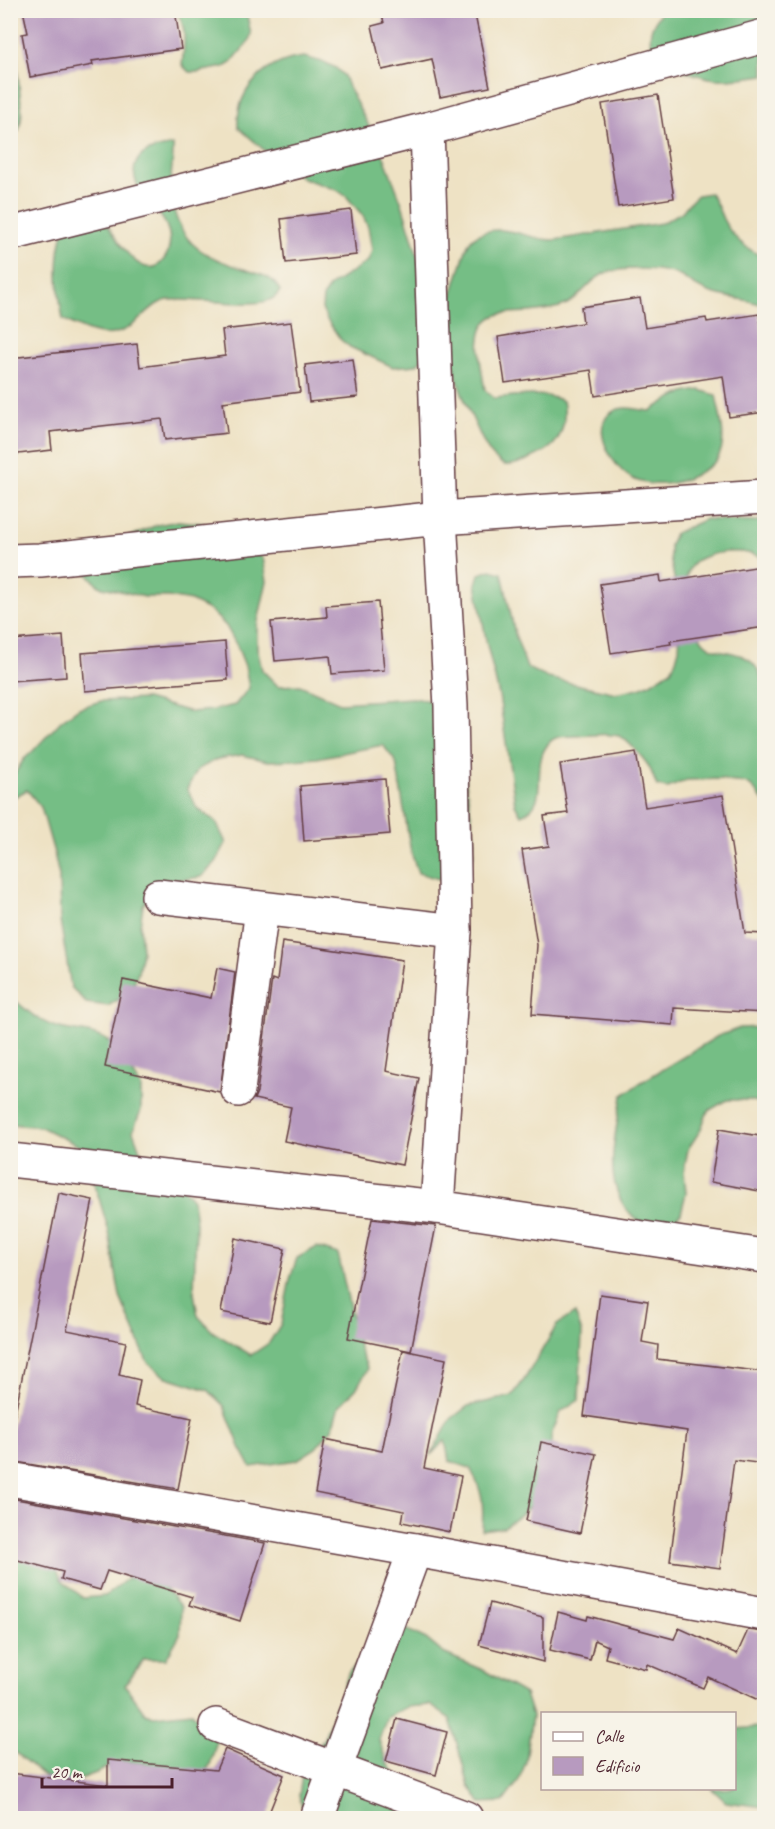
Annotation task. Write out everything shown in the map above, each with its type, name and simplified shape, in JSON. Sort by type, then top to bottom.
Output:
[{"type":"street","points":[[10,234],[427,129],[765,36]]},
{"type":"street","points":[[427,129],[440,518],[451,706],[455,931],[437,1207]]},
{"type":"street","points":[[10,561],[40,560],[440,518],[765,497]]},
{"type":"street","points":[[158,896],[455,931]]},
{"type":"street","points":[[238,1090],[262,909]]},
{"type":"street","points":[[10,1160],[437,1207],[765,1256]]},
{"type":"street","points":[[10,1479],[765,1614]]},
{"type":"street","points":[[317,1818],[415,1550]]},
{"type":"street","points":[[216,1725],[466,1818]]},
{"type":"green space","points":[[176,11],[246,11],[251,34],[249,41],[231,63],[224,67],[189,72],[182,65],[184,31]]},
{"type":"green space","points":[[662,11],[764,11],[764,75],[734,79],[708,78],[652,58],[651,33]]},
{"type":"green space","points":[[10,36],[16,56],[22,113],[19,131],[11,133]]},
{"type":"green space","points":[[304,57],[326,63],[336,68],[344,76],[385,159],[402,204],[425,280],[424,357],[416,365],[393,367],[350,347],[341,340],[322,309],[323,296],[330,286],[368,261],[372,250],[368,227],[363,216],[347,197],[337,190],[302,178],[273,158],[238,127],[242,100],[256,79],[278,64]]},
{"type":"green space","points":[[173,145],[172,200],[181,229],[188,239],[208,255],[266,277],[274,282],[280,291],[274,298],[254,303],[165,301],[153,307],[135,324],[115,334],[96,333],[63,319],[58,274],[59,252],[64,229],[105,221],[120,244],[141,265],[149,268],[157,266],[165,258],[170,238],[167,226],[138,187],[135,166],[137,160],[146,153],[156,148]]},
{"type":"green space","points":[[710,193],[731,232],[746,247],[764,258],[764,306],[752,301],[708,292],[673,273],[624,269],[601,275],[573,300],[560,307],[501,314],[488,320],[480,337],[479,348],[485,390],[494,398],[547,396],[563,401],[564,406],[562,429],[554,444],[545,451],[516,464],[505,465],[499,461],[490,453],[464,399],[451,356],[449,341],[451,299],[470,241],[476,236],[495,230],[555,240],[662,223],[682,212],[698,195]]},
{"type":"green space","points":[[700,390],[716,395],[723,436],[721,452],[717,459],[695,475],[672,483],[648,484],[625,474],[611,457],[606,446],[603,426],[606,418],[622,408],[650,411],[678,395]]},
{"type":"green space","points":[[706,519],[752,522],[764,520],[764,561],[749,553],[714,554],[695,562],[690,568],[686,581],[696,624],[704,642],[711,647],[746,658],[754,664],[763,682],[765,696],[764,802],[750,785],[722,779],[687,780],[668,788],[657,786],[648,765],[626,741],[619,736],[597,734],[558,737],[549,743],[542,756],[535,803],[530,810],[521,815],[515,804],[499,695],[476,584],[479,574],[491,570],[502,573],[515,634],[527,668],[548,678],[616,693],[639,688],[671,670],[676,660],[681,614],[670,557],[670,545],[675,533]]},
{"type":"green space","points":[[178,521],[201,523],[222,530],[263,558],[267,581],[257,626],[257,648],[262,670],[278,686],[300,685],[340,703],[412,698],[433,701],[450,716],[463,764],[474,834],[473,856],[461,876],[439,879],[418,873],[411,852],[396,762],[383,745],[295,760],[268,761],[242,755],[218,759],[198,769],[187,789],[197,808],[216,822],[226,843],[216,862],[201,877],[179,880],[156,887],[143,905],[140,926],[142,951],[138,973],[129,993],[108,1006],[86,1003],[71,987],[60,920],[59,876],[41,807],[27,790],[12,798],[12,778],[24,759],[61,721],[79,708],[101,701],[146,699],[191,712],[213,710],[235,705],[249,688],[245,666],[237,646],[226,626],[211,611],[191,601],[168,597],[145,597],[99,586],[83,569],[117,542],[157,525]]},
{"type":"green space","points":[[10,996],[46,1023],[94,1034],[105,1039],[117,1048],[126,1060],[141,1086],[141,1110],[133,1131],[141,1153],[180,1184],[193,1200],[196,1223],[194,1293],[198,1316],[213,1332],[251,1355],[269,1343],[281,1324],[290,1279],[297,1258],[317,1247],[338,1254],[359,1348],[368,1369],[356,1389],[339,1406],[332,1429],[316,1448],[297,1460],[251,1467],[240,1447],[224,1406],[208,1390],[164,1376],[147,1361],[120,1297],[109,1232],[90,1168],[81,1147],[41,1127],[11,1124]]},
{"type":"green space","points":[[764,1027],[764,1104],[749,1100],[727,1100],[708,1111],[700,1131],[688,1149],[684,1171],[686,1193],[681,1213],[664,1228],[644,1226],[627,1210],[619,1197],[615,1184],[614,1140],[622,1096],[718,1036],[740,1028]]},
{"type":"green space","points":[[575,1313],[582,1333],[579,1400],[561,1412],[552,1433],[552,1455],[538,1497],[523,1513],[504,1527],[482,1530],[482,1498],[470,1468],[449,1461],[445,1440],[430,1456],[451,1419],[468,1406],[512,1396],[557,1325]]},
{"type":"green space","points":[[11,1558],[52,1558],[61,1579],[83,1598],[105,1596],[128,1578],[147,1578],[166,1589],[181,1607],[180,1634],[166,1659],[144,1659],[125,1685],[145,1713],[154,1716],[192,1712],[217,1740],[210,1765],[198,1782],[150,1764],[118,1761],[99,1772],[72,1782],[45,1777],[11,1749]]},
{"type":"green space","points":[[406,1629],[426,1639],[443,1653],[485,1671],[525,1694],[532,1716],[526,1762],[518,1782],[503,1802],[481,1803],[469,1786],[450,1719],[430,1705],[407,1707],[387,1717],[379,1740],[386,1761],[408,1792],[407,1817],[305,1818],[299,1796],[302,1775],[324,1738],[349,1672],[384,1637]]},
{"type":"green space","points":[[759,1727],[764,1729],[764,1807],[726,1802],[713,1790],[736,1790],[736,1729]]},
{"type":"building","points":[[23,10],[175,10],[181,49],[92,61],[93,65],[30,77],[22,34],[28,33]]},
{"type":"building","points":[[381,10],[474,10],[490,87],[440,97],[432,59],[382,70],[372,26],[384,23]]},
{"type":"building","points":[[658,95],[674,198],[618,207],[602,104]]},
{"type":"building","points":[[351,210],[356,255],[286,263],[281,219]]},
{"type":"building","points":[[640,298],[645,328],[706,318],[707,322],[759,314],[765,349],[765,412],[729,417],[723,376],[595,396],[591,370],[505,383],[498,337],[583,323],[581,307]]},
{"type":"building","points":[[291,322],[300,392],[223,402],[227,433],[165,440],[162,419],[50,432],[52,450],[10,455],[10,358],[137,344],[140,367],[225,356],[222,330]]},
{"type":"building","points":[[353,359],[358,397],[309,402],[305,365]]},
{"type":"building","points":[[761,566],[765,590],[765,627],[670,641],[671,644],[611,653],[600,584],[660,575],[661,582]]},
{"type":"building","points":[[378,602],[384,670],[332,674],[330,656],[275,661],[271,622],[327,617],[326,606]]},
{"type":"building","points":[[63,636],[66,677],[10,681],[10,640]]},
{"type":"building","points":[[225,642],[228,680],[85,691],[82,653]]},
{"type":"building","points":[[636,752],[645,807],[723,795],[745,933],[765,934],[765,1013],[674,1008],[673,1025],[532,1014],[537,945],[522,850],[549,846],[544,816],[568,813],[560,764]]},
{"type":"building","points":[[385,779],[390,834],[304,841],[300,786]]},
{"type":"building","points":[[282,942],[402,960],[386,1071],[419,1078],[402,1165],[284,1141],[291,1107],[254,1099],[257,1092],[272,979],[277,981]]},
{"type":"building","points":[[217,968],[235,972],[220,1092],[105,1067],[123,980],[211,998]]},
{"type":"building","points":[[719,1129],[765,1137],[765,1192],[711,1182]]},
{"type":"building","points":[[59,1193],[93,1200],[67,1330],[126,1342],[119,1375],[140,1380],[135,1406],[192,1418],[178,1489],[10,1461],[10,1438]]},
{"type":"building","points":[[372,1219],[436,1226],[411,1351],[348,1338]]},
{"type":"building","points":[[235,1238],[285,1249],[270,1322],[221,1312]]},
{"type":"building","points":[[600,1294],[648,1301],[642,1342],[658,1345],[657,1359],[765,1372],[765,1464],[734,1460],[720,1568],[670,1561],[687,1431],[584,1416]]},
{"type":"building","points":[[403,1350],[446,1359],[424,1468],[461,1476],[450,1532],[402,1522],[404,1511],[315,1493],[325,1439],[382,1451]]},
{"type":"building","points":[[541,1442],[596,1454],[580,1533],[526,1521]]},
{"type":"building","points":[[10,1498],[265,1543],[240,1621],[189,1605],[192,1597],[107,1571],[100,1590],[61,1579],[63,1572],[10,1558]]},
{"type":"building","points":[[490,1603],[543,1617],[543,1662],[479,1645]]},
{"type":"building","points":[[558,1612],[587,1620],[588,1616],[674,1639],[679,1628],[737,1654],[748,1630],[765,1632],[765,1703],[708,1677],[703,1688],[647,1664],[646,1669],[605,1658],[608,1646],[595,1640],[590,1660],[550,1650]]},
{"type":"building","points":[[397,1719],[447,1732],[436,1775],[386,1761]]},
{"type":"building","points":[[225,1749],[284,1775],[267,1818],[10,1818],[10,1773],[108,1785],[108,1760],[216,1770]]}]
